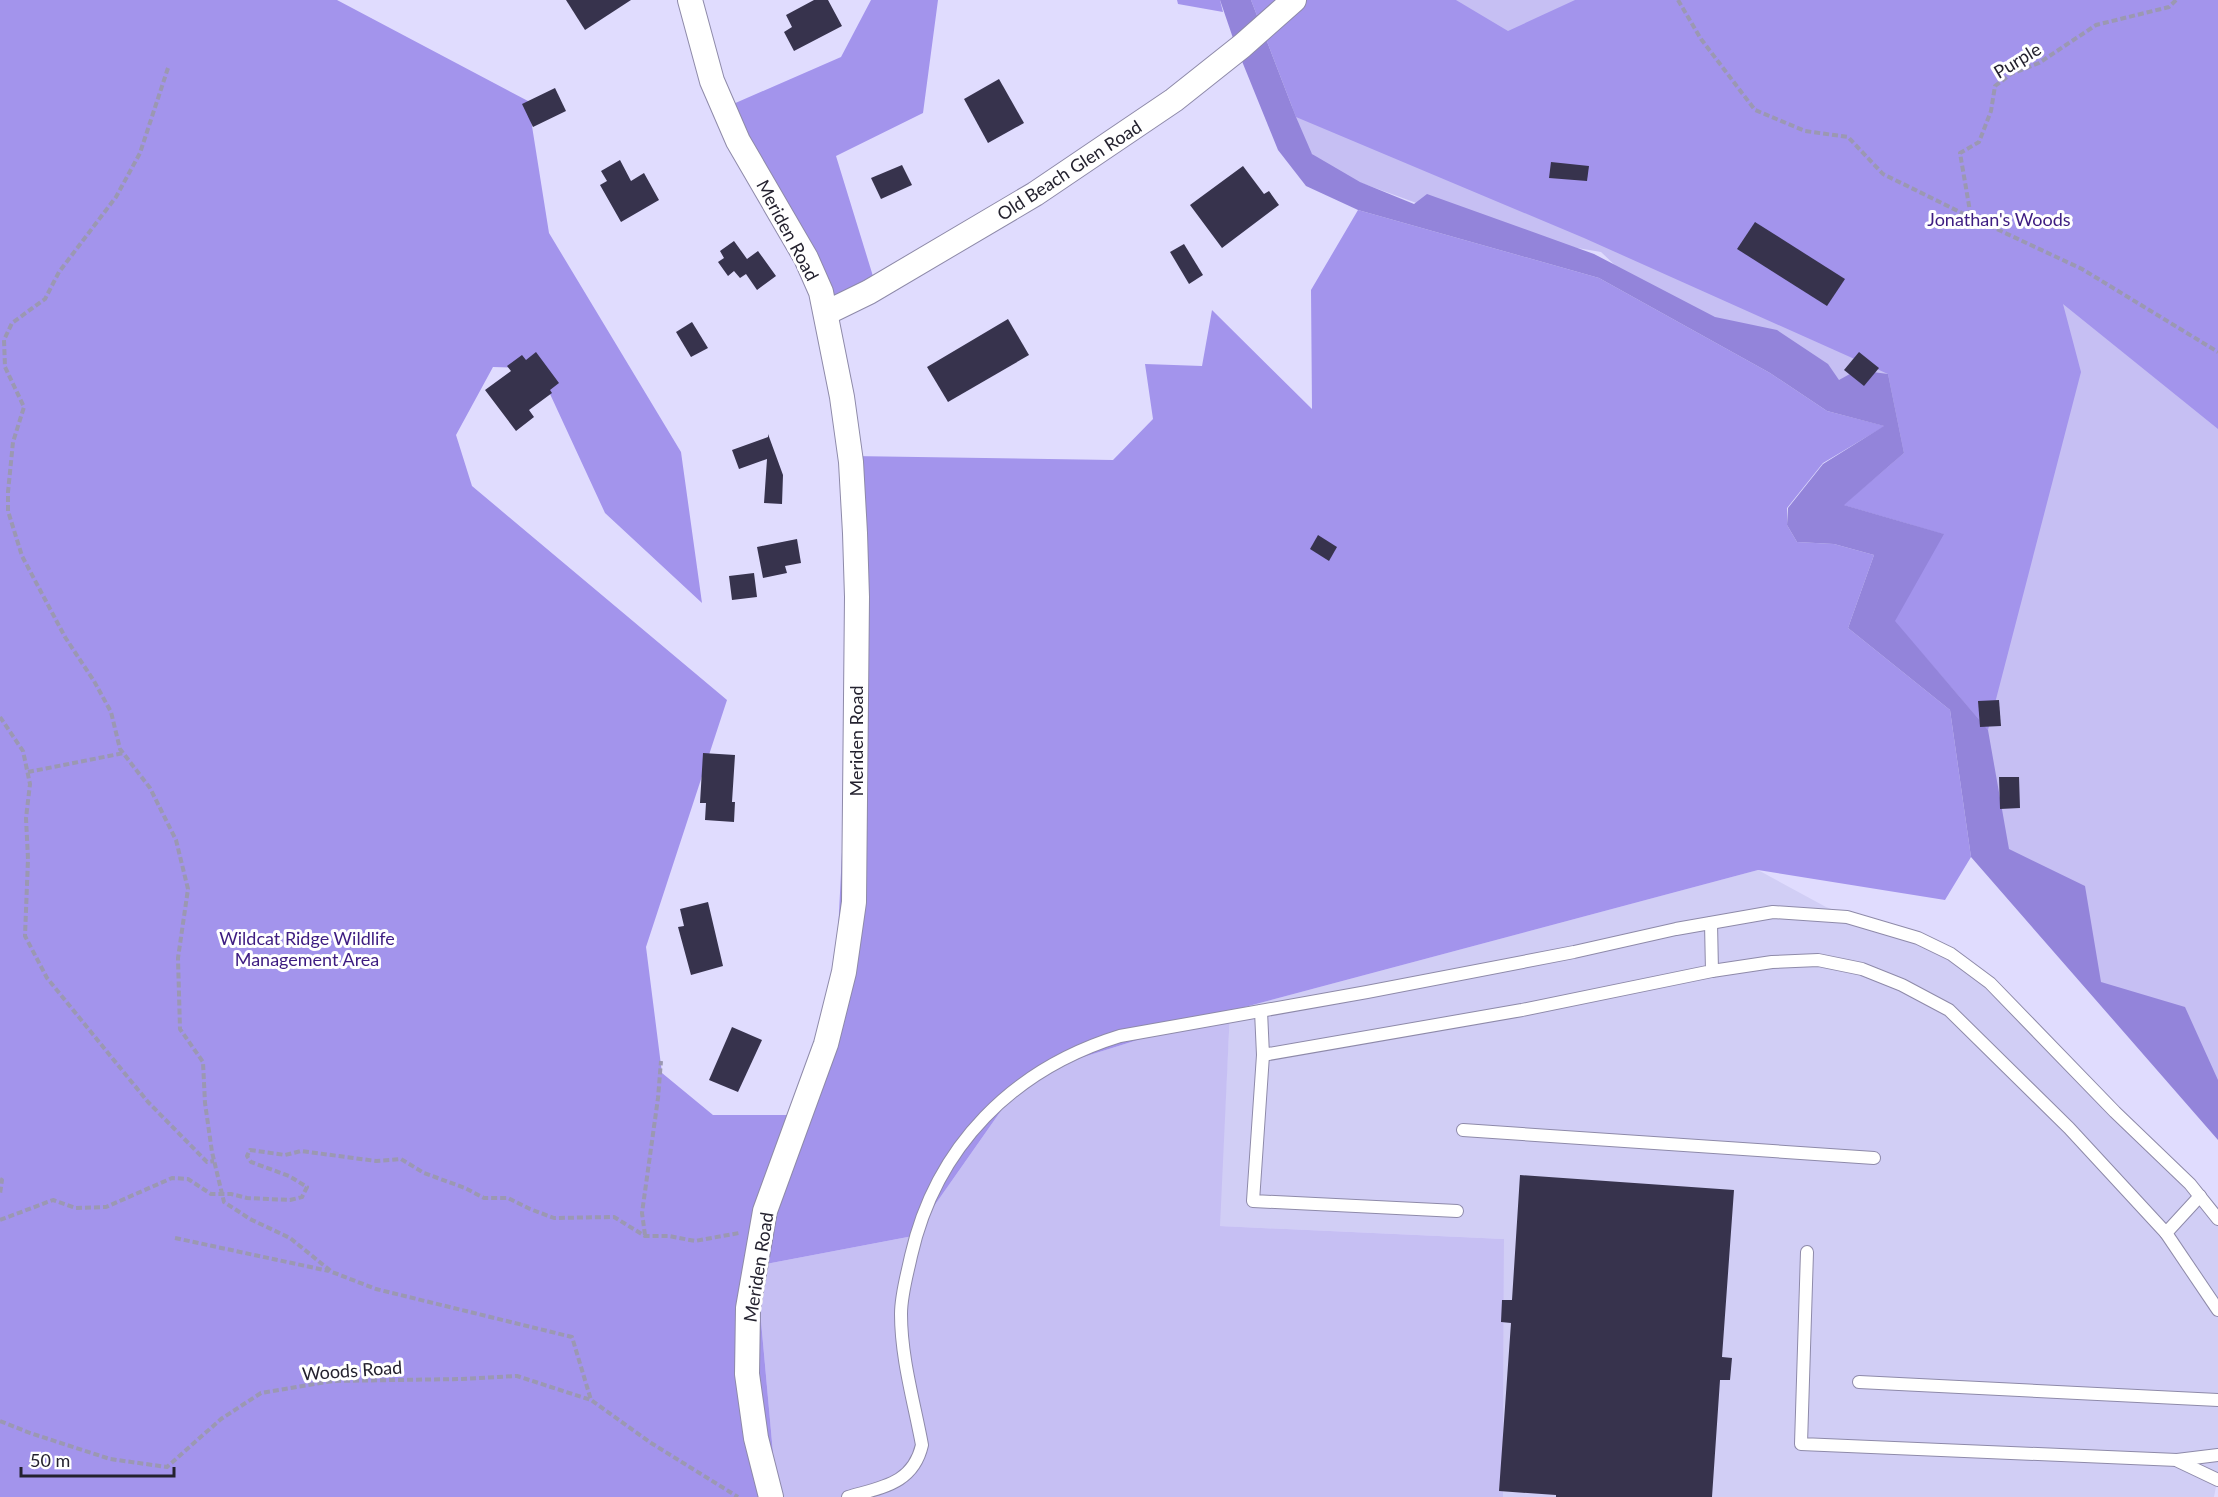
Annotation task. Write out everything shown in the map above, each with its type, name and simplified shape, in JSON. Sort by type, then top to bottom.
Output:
[{"type":"street","name":"Meriden Road","points":[[690,0],[712,81],[738,141],[806,258],[821,292],[842,397],[851,462],[855,533],[857,597],[854,902],[844,972],[826,1044],[765,1211],[748,1308],[747,1374],[756,1438],[771,1497]]},
{"type":"street","name":"Old Beach Glen Road","points":[[825,313],[869,292],[1035,194],[1149,118],[1221,63],[1292,1]]},
{"type":"lane","points":[[848,1497],[892,1484],[910,1471],[919,1458],[922,1445],[902,1340],[901,1312],[915,1239],[927,1203],[950,1160],[987,1113],[1033,1076],[1062,1058],[1093,1044],[1119,1036],[1574,952],[1773,912],[1847,917],[1918,938],[1951,954],[1990,983],[2115,1112],[2190,1184],[2218,1219]]},
{"type":"lane","points":[[1711,923],[1712,971]]},
{"type":"lane","points":[[1263,1055],[1522,1010],[1712,971],[1772,962],[1818,960],[1862,969],[1902,985],[1949,1010],[2069,1128],[2166,1233],[2218,1310]]},
{"type":"lane","points":[[1261,1011],[1263,1055],[1253,1200],[1457,1211]]},
{"type":"lane","points":[[1464,1130],[1874,1158]]},
{"type":"lane","points":[[2166,1233],[2200,1196]]},
{"type":"lane","points":[[1807,1252],[1801,1444],[2177,1460],[2218,1455]]},
{"type":"lane","points":[[1859,1382],[2218,1400]]},
{"type":"lane","points":[[2177,1460],[2218,1480]]},
{"type":"path","points":[[1678,0],[1701,39],[1755,110],[1805,131],[1848,137],[1883,174],[2082,269],[2218,352]]},
{"type":"path","name":"Purple","points":[[1971,217],[1960,153],[1979,142],[1991,111],[1995,86],[2011,74],[2038,63],[2096,25],[2169,7],[2176,0]]},
{"type":"path","points":[[168,68],[140,153],[116,197],[59,272],[45,299],[12,323],[4,340],[5,367],[24,407],[13,442],[8,511],[22,556],[65,637],[111,712],[120,749],[150,788],[176,840],[188,889],[178,958],[180,1029],[202,1062],[205,1103],[214,1161],[224,1202],[250,1219],[290,1238],[332,1272]]},
{"type":"path","points":[[0,343],[5,348]]},
{"type":"path","points":[[0,492],[8,492]]},
{"type":"path","points":[[0,717],[23,751],[30,784],[26,818],[28,860],[25,936],[48,978],[148,1102],[207,1162],[214,1161]]},
{"type":"path","points":[[28,772],[124,753]]},
{"type":"path","points":[[645,1236],[642,1213],[661,1061]]},
{"type":"path","points":[[0,1220],[53,1200],[76,1208],[106,1208],[150,1186],[172,1178],[188,1179],[211,1194],[290,1200],[302,1197],[307,1187],[289,1176],[251,1162],[247,1156],[250,1150],[285,1155],[301,1151],[376,1161],[401,1159],[424,1173],[484,1198],[508,1198],[554,1218],[614,1217],[645,1236],[669,1236],[695,1241],[744,1232],[765,1211]]},
{"type":"path","points":[[0,1179],[2,1180],[0,1194]]},
{"type":"path","points":[[175,1238],[332,1272],[376,1289],[572,1337],[591,1400]]},
{"type":"path","name":"Woods Road","points":[[0,1421],[111,1459],[167,1467],[221,1419],[261,1393],[333,1381],[517,1376],[591,1400],[651,1443],[738,1497]]},
{"type":"shaded area","points":[[1220,0],[1251,0],[1312,154],[1360,182],[1414,204],[1427,194],[1594,254],[1715,317],[1777,330],[1828,364],[1839,380],[1857,370],[1888,374],[1904,453],[1844,505],[1944,534],[1895,621],[1988,730],[2009,849],[2085,886],[2101,982],[2185,1007],[2218,1080],[2218,1140],[1971,857],[1950,710],[1848,628],[1874,555],[1834,544],[1797,542],[1787,525],[1788,508],[1823,464],[1884,426],[1827,411],[1770,373],[1599,278],[1358,210],[1306,186],[1278,150],[1235,44]]},
{"type":"shaded area","points":[[1758,870],[1826,907],[1972,962],[2218,1224],[2218,1476],[2214,1497],[1503,1497],[1504,1239],[1219,1226],[1230,1011]]},
{"type":"green space","name":"Wildcat Ridge Wildlife Management Area","points":[[0,0],[337,0],[528,101],[549,233],[681,452],[702,603],[605,513],[538,368],[493,367],[456,435],[472,486],[727,700],[646,947],[662,1073],[713,1115],[797,1115],[835,993],[853,632],[851,456],[1113,460],[1153,419],[1145,364],[1202,366],[1212,310],[1312,409],[1311,290],[1358,210],[1599,278],[1770,373],[1827,411],[1885,426],[1823,463],[1787,508],[1787,525],[1797,542],[1834,544],[1874,555],[1848,628],[1950,710],[1971,857],[1945,900],[1758,870],[1230,1011],[1026,1075],[913,1236],[756,1266],[777,1497],[0,1497]]},
{"type":"green space","points":[[871,0],[938,0],[923,113],[836,156],[876,286],[826,306],[724,108],[841,57]]},
{"type":"green space","points":[[1177,0],[1220,0],[1223,12],[1178,4]]},
{"type":"green space","name":"Jonathan's Woods","points":[[1251,0],[1456,0],[1508,31],[1575,0],[2218,0],[2218,429],[2063,304],[2081,372],[1988,730],[1894,621],[1943,534],[1843,505],[1904,453],[1888,374],[1584,238],[1296,117]]},
{"type":"green space","name":"Jonathan's Woods","points":[[1316,0],[2218,0],[2218,1119],[2125,1014],[2012,875],[1884,431],[1887,414],[1639,288],[1601,252],[1507,236],[1334,173],[1287,132]]},
{"type":"green space","points":[[1230,1011],[1220,1226],[1504,1239],[1503,1497],[777,1497],[756,1266],[913,1236],[1026,1075]]},
{"type":"building","points":[[566,0],[631,0],[585,30]]},
{"type":"building","points":[[814,0],[828,0],[842,26],[794,51],[784,32],[792,27],[786,15]]},
{"type":"building","points":[[999,79],[1024,123],[988,143],[964,99]]},
{"type":"building","points":[[555,88],[566,111],[533,127],[522,104]]},
{"type":"building","points":[[620,160],[631,181],[644,173],[659,200],[621,222],[600,185],[607,181],[601,171]]},
{"type":"building","points":[[1551,162],[1589,166],[1587,181],[1549,178]]},
{"type":"building","points":[[902,165],[912,185],[881,199],[871,178]]},
{"type":"building","points":[[1243,166],[1264,194],[1269,191],[1279,205],[1222,248],[1190,205]]},
{"type":"building","points":[[1755,222],[1845,279],[1827,306],[1737,249]]},
{"type":"building","points":[[734,241],[747,259],[758,251],[776,276],[757,290],[746,274],[740,278],[734,271],[728,276],[718,262],[724,258],[720,251]]},
{"type":"building","points":[[1184,244],[1203,275],[1189,284],[1170,252]]},
{"type":"building","points":[[1008,319],[1029,355],[948,402],[927,367]]},
{"type":"building","points":[[692,322],[708,348],[691,357],[676,332]]},
{"type":"building","points":[[536,352],[559,383],[550,390],[552,393],[529,410],[534,417],[516,431],[485,390],[511,371],[507,366],[522,355],[526,360]]},
{"type":"building","points":[[1859,352],[1879,368],[1864,386],[1844,370]]},
{"type":"building","points":[[768,434],[783,475],[782,504],[764,503],[767,459],[739,469],[732,450],[768,437]]},
{"type":"building","points":[[1318,535],[1337,547],[1329,561],[1310,549]]},
{"type":"building","points":[[797,539],[801,563],[785,566],[787,573],[763,578],[757,547]]},
{"type":"building","points":[[754,573],[757,597],[732,600],[729,576]]},
{"type":"building","points":[[1999,700],[2001,726],[1980,727],[1978,701]]},
{"type":"building","points":[[703,753],[735,755],[732,802],[735,802],[734,822],[705,820],[706,803],[700,803]]},
{"type":"building","points":[[1999,777],[2019,777],[2020,808],[2000,809]]},
{"type":"building","points":[[708,902],[723,966],[691,975],[678,927],[684,926],[680,909]]},
{"type":"building","points":[[732,1027],[762,1040],[738,1092],[709,1080]]},
{"type":"building","points":[[1520,1175],[1734,1190],[1722,1357],[1732,1358],[1730,1380],[1720,1380],[1712,1497],[1556,1497],[1556,1495],[1499,1491],[1511,1323],[1501,1322],[1502,1300],[1512,1300]]}]
